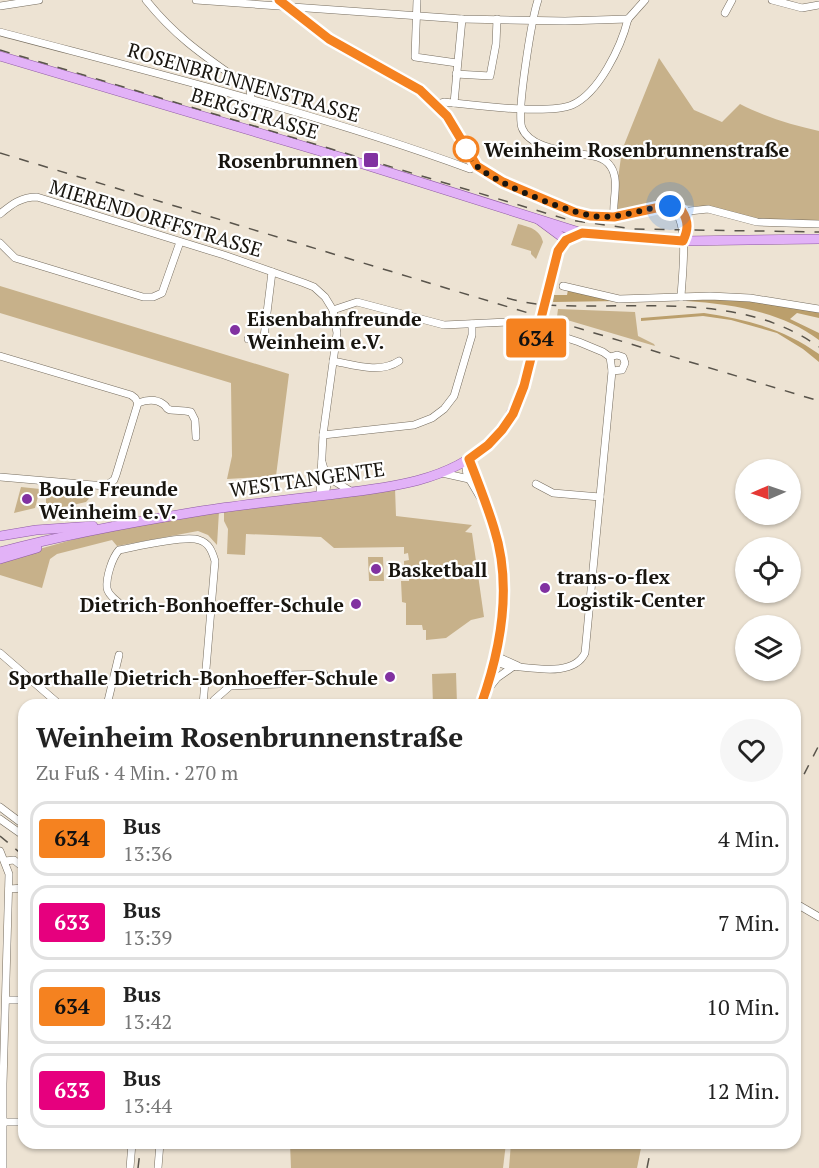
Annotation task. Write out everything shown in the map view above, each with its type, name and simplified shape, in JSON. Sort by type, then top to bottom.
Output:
[{"type":"main road","name":"BERGSTRASSE","points":[[0,56],[534,217],[552,226],[582,233]]},
{"type":"main road","points":[[552,226],[566,240]]},
{"type":"main road","points":[[552,226],[558,251]]},
{"type":"main road","points":[[558,251],[566,240],[582,233],[683,241],[819,239]]},
{"type":"main road","name":"WESTTANGENTE","points":[[0,552],[122,524],[395,484],[439,473],[467,460],[488,445],[513,414],[524,386],[558,251]]},
{"type":"main road","points":[[0,536],[36,530],[122,524]]},
{"type":"main road","points":[[0,560],[73,535]]},
{"type":"street","points":[[0,6],[39,0]]},
{"type":"street","points":[[146,0],[172,31],[193,49],[250,88],[251,99]]},
{"type":"street","points":[[196,0],[282,3],[417,17],[462,19],[534,21],[628,19]]},
{"type":"street","points":[[417,0],[415,57],[457,63]]},
{"type":"street","points":[[538,0],[523,82],[522,128],[528,137],[553,148],[603,159],[611,166],[615,176],[614,217]]},
{"type":"street","points":[[437,104],[553,109],[571,105],[587,96],[602,80],[628,19],[645,0]]},
{"type":"street","points":[[725,13],[732,0]]},
{"type":"street","points":[[772,0],[802,8],[819,5]]},
{"type":"street","points":[[282,3],[329,39],[420,90],[437,104],[453,125],[477,166],[503,182],[574,212],[598,217],[614,217],[655,207],[670,206],[680,212],[708,209],[757,222],[819,224]]},
{"type":"street","points":[[454,103],[462,19]]},
{"type":"street","points":[[456,74],[490,76],[496,44],[497,20]]},
{"type":"street","name":"ROSENBRUNNENSTRASSE","points":[[0,32],[251,99],[408,146],[470,169],[477,166]]},
{"type":"street","name":"MIERENDORFFSTRASSE","points":[[0,214],[26,197],[37,197],[314,287],[325,297],[333,310]]},
{"type":"street","points":[[680,212],[683,241],[681,297]]},
{"type":"street","points":[[0,243],[15,258],[143,297],[153,297],[162,293],[180,242]]},
{"type":"street","name":"MIERENDORFFSTRASSE","points":[[248,339],[264,337],[272,272]]},
{"type":"street","points":[[563,286],[619,299],[681,297],[761,299],[819,309]]},
{"type":"street","points":[[321,495],[322,435],[337,333],[333,310],[351,303],[364,303],[444,325],[508,322],[524,324],[579,342],[610,357],[623,357],[625,363],[622,370],[612,371]]},
{"type":"street","points":[[322,435],[414,425],[432,418],[444,409],[454,396],[472,335],[472,324]]},
{"type":"street","points":[[0,356],[131,395],[138,403],[116,475],[114,480],[105,486],[0,477]]},
{"type":"street","points":[[496,657],[516,666],[569,668],[583,657],[589,626],[612,371],[610,357]]},
{"type":"street","points":[[333,361],[370,368],[391,366],[399,361]]},
{"type":"street","points":[[138,403],[150,399],[164,404],[168,409],[178,408],[191,412],[195,420],[196,438]]},
{"type":"street","points":[[321,457],[327,489],[321,495]]},
{"type":"street","points":[[467,460],[465,470],[486,506]]},
{"type":"street","points":[[467,460],[495,529],[504,586],[503,620],[496,657],[483,699]]},
{"type":"street","points":[[439,473],[469,479]]},
{"type":"street","points":[[326,476],[352,492]]},
{"type":"street","points":[[536,484],[553,493],[600,497]]},
{"type":"street","points":[[119,603],[107,588],[113,557],[119,550],[190,538],[206,543],[212,550],[215,561],[204,699]]},
{"type":"street","points":[[0,653],[53,699]]},
{"type":"street","points":[[108,699],[119,655]]},
{"type":"street","points":[[487,690],[497,678],[516,666]]},
{"type":"street","points":[[215,699],[231,686],[279,684],[289,675],[324,675]]},
{"type":"street","points":[[0,807],[18,820]]},
{"type":"street","points":[[0,819],[18,832]]},
{"type":"street","points":[[0,850],[9,874],[3,957],[6,1000],[1,1084],[3,1168]]},
{"type":"street","points":[[5,861],[14,860],[18,863]]},
{"type":"street","points":[[9,889],[18,888]]},
{"type":"street","points":[[801,906],[819,917]]},
{"type":"street","points":[[6,1000],[18,1000]]},
{"type":"street","points":[[3,1122],[18,1122]]},
{"type":"street","points":[[130,1168],[132,1149]]},
{"type":"street","points":[[158,1168],[160,1149]]},
{"type":"shaded area","points":[[659,58],[694,110],[722,122],[740,104],[779,120],[819,131],[819,223],[765,220],[706,207],[656,203],[619,211],[614,207],[622,150]]},
{"type":"shaded area","points":[[518,224],[534,229],[542,238],[543,242],[536,259],[531,251],[511,245]]},
{"type":"shaded area","points":[[0,286],[289,374],[276,476],[227,479],[232,456],[231,383],[0,313]]},
{"type":"shaded area","points":[[568,290],[619,301],[553,302],[554,295],[567,295]]},
{"type":"shaded area","points":[[687,299],[735,299],[819,312],[819,318],[797,313],[790,319],[819,333],[819,340],[805,330],[773,316],[739,307],[686,301]]},
{"type":"shaded area","points":[[558,309],[635,312],[638,336],[655,346],[557,317]]},
{"type":"shaded area","points":[[704,313],[764,326],[806,345],[819,354],[819,362],[777,333],[731,320],[703,316],[641,321],[641,318]]},
{"type":"shaded area","name":"Boule Freunde Weinheim e.V.","points":[[21,487],[40,489],[35,508],[14,513]]},
{"type":"shaded area","points":[[395,488],[396,516],[472,525],[465,532],[472,533],[484,617],[471,620],[446,638],[426,640],[426,630],[423,630],[422,625],[406,625],[406,603],[402,602],[401,581],[409,581],[409,577],[404,577],[404,561],[409,560],[408,553],[404,554],[404,547],[334,548],[321,537],[246,534],[245,555],[227,554],[228,529],[224,521],[224,510]]},
{"type":"shaded area","points":[[46,490],[94,493],[86,502],[46,511]]},
{"type":"shaded area","points":[[219,511],[217,545],[208,535],[198,531],[117,546],[112,540],[57,554],[50,559],[42,588],[0,575],[0,560],[100,532]]},
{"type":"shaded area","name":"Basketball","points":[[368,557],[383,557],[384,581],[369,581]]},
{"type":"shaded area","points":[[456,673],[457,699],[433,699],[432,674]]},
{"type":"shaded area","points":[[290,1149],[505,1149],[503,1168],[291,1168]]},
{"type":"shaded area","points":[[511,1149],[641,1149],[637,1168],[509,1168]]},
{"type":"railway","points":[[0,50],[569,220],[634,229],[819,232]]},
{"type":"railway","points":[[0,153],[819,401]]},
{"type":"railway","points":[[507,298],[548,305],[708,308],[766,320],[793,331],[819,347]]},
{"type":"railway","points":[[801,780],[819,745]]},
{"type":"railway","points":[[0,836],[18,851]]},
{"type":"railway","points":[[138,1168],[140,1149]]},
{"type":"railway","points":[[647,1168],[651,1149]]},
{"type":"bus line","name":"634","points":[[279,0],[329,39],[420,90],[447,116],[477,166],[503,182],[574,212],[590,216],[614,217],[655,207],[670,206],[682,211],[687,219],[687,230],[683,241],[587,232],[573,235],[566,240],[558,251],[524,386],[513,414],[488,445],[469,459],[495,529],[504,586],[500,638],[483,699]]},
{"type":"place","name":"Weinheim Rosenbrunnenstraße","points":[[466,149]]},
{"type":"place","name":"Rosenbrunnen","points":[[371,160]]},
{"type":"place","name":"Eisenbahnfreunde Weinheim e.V.","points":[[235,330]]},
{"type":"place","name":"Boule Freunde Weinheim e.V.","points":[[27,499]]},
{"type":"place","name":"Basketball","points":[[376,569]]},
{"type":"place","name":"trans-o-flex Logistik-Center","points":[[545,588]]},
{"type":"place","name":"Dietrich-Bonhoeffer-Schule","points":[[356,604]]},
{"type":"place","name":"Sporthalle Dietrich-Bonhoeffer-Schule","points":[[390,677]]},
{"type":"route","points":[[466,149],[477,166],[492,176],[574,212],[598,217],[614,217],[655,207],[670,206]]}]
